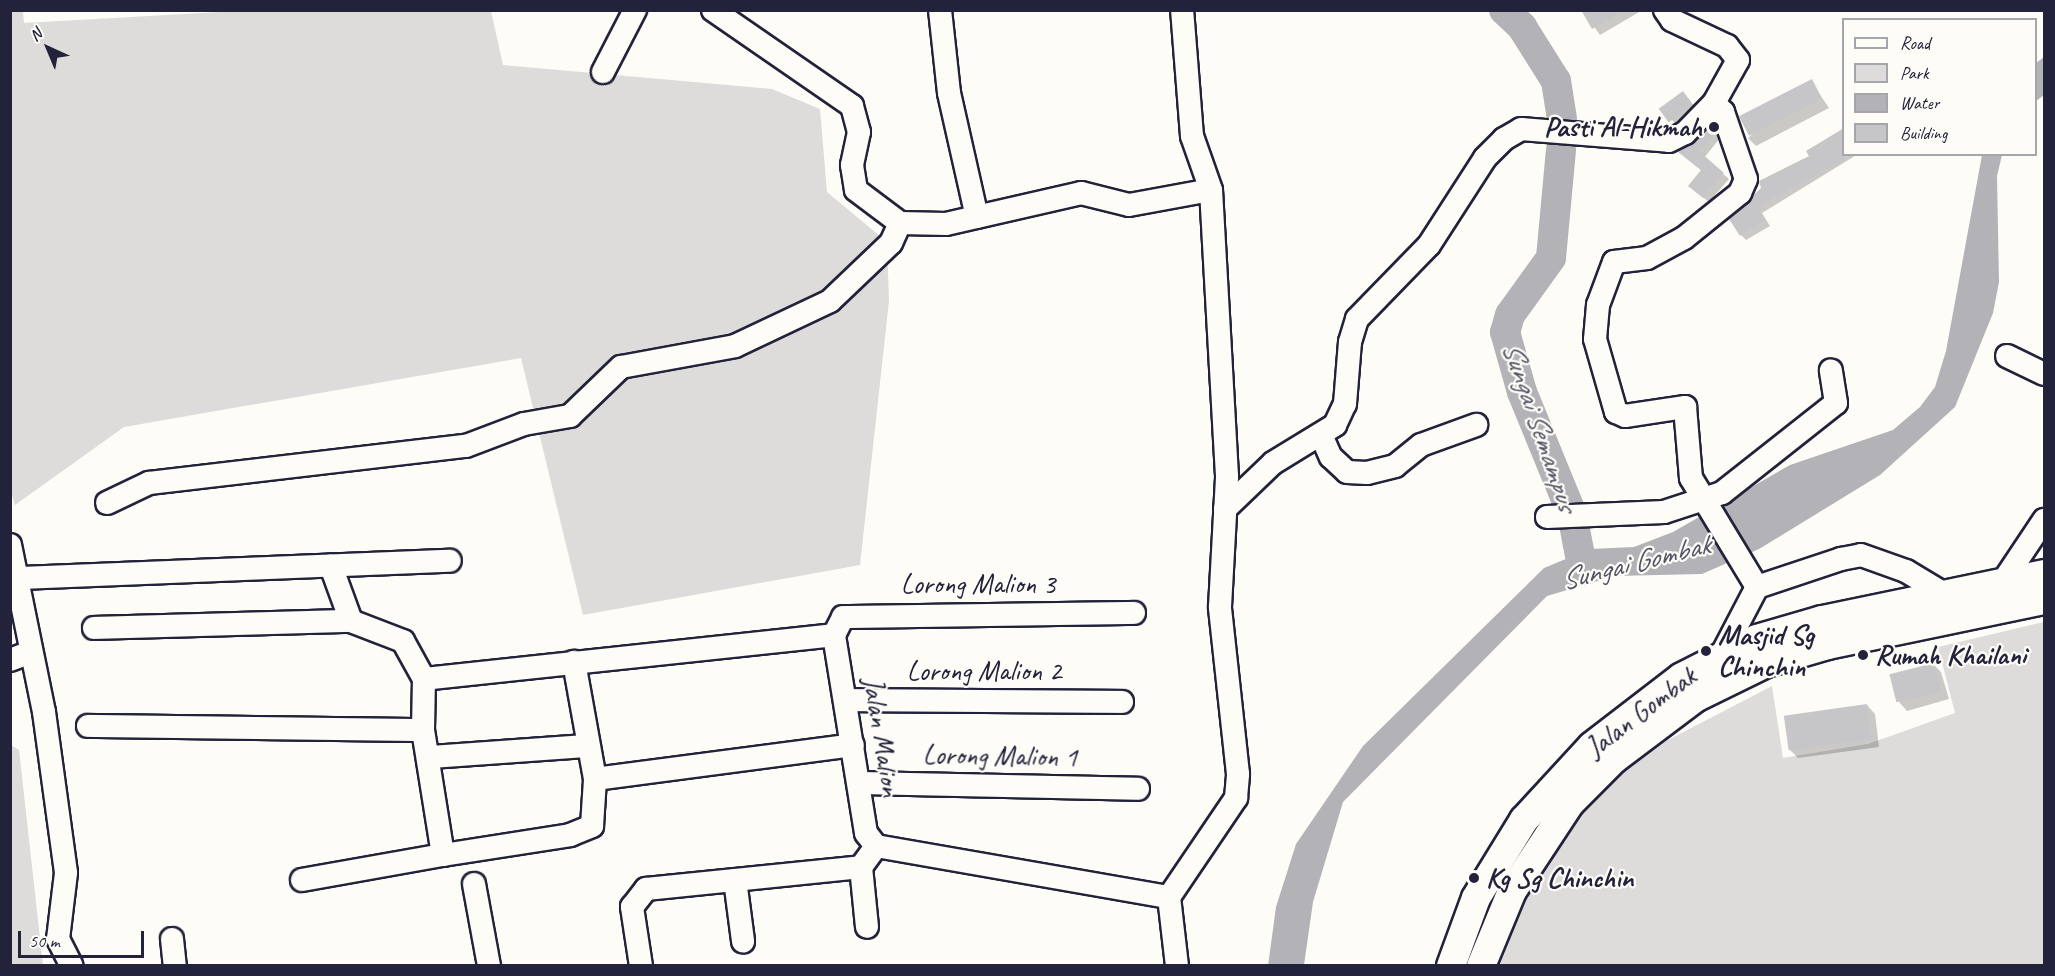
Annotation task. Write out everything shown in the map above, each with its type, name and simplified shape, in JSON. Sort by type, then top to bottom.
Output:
[{"type":"main road","name":"Jalan Gombak","points":[[1451,966],[1476,897],[1524,820],[1559,778],[1615,727],[1722,654],[1821,620],[2044,574]]},
{"type":"main road","name":"Jalan Gombak","points":[[1481,966],[1512,891],[1570,803],[1614,759],[1695,698],[1766,663],[1828,645],[2044,600]]},
{"type":"street","points":[[603,72],[635,10]]},
{"type":"street","points":[[713,10],[852,106],[859,132],[853,182],[861,195],[900,223],[920,227],[977,217],[1081,193],[1123,205],[1211,190]]},
{"type":"street","points":[[940,10],[949,93],[977,217]]},
{"type":"street","points":[[1177,966],[1169,897],[1236,798],[1220,607],[1225,509],[1211,190],[1192,136],[1182,10]]},
{"type":"street","points":[[1225,509],[1273,463],[1335,425],[1345,404],[1350,342],[1357,319],[1429,245],[1485,158],[1521,129],[1581,136],[1669,141],[1685,133],[1713,103],[1738,60],[1727,46],[1671,14]]},
{"type":"street","points":[[1713,103],[1723,112],[1746,179],[1740,193],[1684,238],[1647,258],[1614,262],[1598,305],[1595,339],[1616,412],[1625,416],[1685,407],[1691,478],[1748,565],[1757,587]]},
{"type":"street","points":[[107,503],[149,483],[466,446],[524,424],[570,416],[621,367],[735,346],[830,300],[891,243],[900,223]]},
{"type":"street","points":[[2007,356],[2044,374]]},
{"type":"street","points":[[1553,515],[1594,512],[1664,512],[1705,502],[1750,473],[1836,403],[1831,370]]},
{"type":"street","points":[[1321,435],[1331,456],[1347,472],[1367,473],[1395,466],[1421,445],[1476,424]]},
{"type":"street","points":[[2002,583],[2044,520]]},
{"type":"street","points":[[12,552],[20,578],[21,656],[66,873],[58,939],[72,966]]},
{"type":"street","points":[[1722,654],[1757,587],[1862,555],[1906,571],[1946,595]]},
{"type":"street","points":[[20,578],[450,561]]},
{"type":"street","points":[[331,566],[351,621]]},
{"type":"street","name":"Lorong Malion 3","points":[[834,635],[849,614],[1134,613]]},
{"type":"street","points":[[94,628],[351,621],[404,641],[424,679],[423,730],[430,757],[443,855]]},
{"type":"street","points":[[424,679],[834,635]]},
{"type":"street","name":"Jalan Malion","points":[[834,635],[860,783],[866,833],[876,846]]},
{"type":"street","points":[[302,880],[443,855],[570,836],[592,826],[595,779],[586,746],[574,662]]},
{"type":"street","name":"Lorong Malion 2","points":[[846,700],[1122,702]]},
{"type":"street","points":[[88,726],[423,730]]},
{"type":"street","points":[[595,779],[853,745]]},
{"type":"street","points":[[430,757],[586,746]]},
{"type":"street","name":"Lorong Malion 1","points":[[860,783],[1138,789]]},
{"type":"street","points":[[867,927],[861,867],[876,846],[1169,897]]},
{"type":"street","points":[[641,966],[635,896],[646,889],[861,867]]},
{"type":"street","points":[[735,880],[743,941]]},
{"type":"street","points":[[474,884],[489,966]]},
{"type":"street","points":[[172,939],[175,966]]},
{"type":"green space","points":[[256,10],[491,11],[503,65],[772,89],[820,109],[827,192],[887,242],[889,301],[860,565],[583,615],[521,358],[124,427],[15,505],[10,489],[10,11],[23,11],[24,23]]},
{"type":"green space","points":[[2044,622],[2044,965],[1492,966],[1536,877],[1594,794],[1668,740],[1772,686],[1783,758],[1868,744],[1955,713],[1938,647]]},
{"type":"green space","points":[[11,745],[19,750],[43,965],[11,965]]},
{"type":"water","points":[[2044,57],[2044,95],[2037,100],[2037,62]]},
{"type":"water","name":"Sungai Gombak","points":[[1982,156],[2002,156],[1997,176],[1999,282],[1993,313],[1955,407],[1880,475],[1759,549],[1702,574],[1614,576],[1547,596],[1343,802],[1313,902],[1304,965],[1268,966],[1276,907],[1296,844],[1363,746],[1544,568],[1590,549],[1634,547],[1673,532],[1790,465],[1893,430],[1920,407],[1935,387],[1946,351]]},
{"type":"building","points":[[1581,10],[1624,10],[1592,29]]},
{"type":"building","points":[[1812,79],[1822,99],[1749,136],[1739,116]]},
{"type":"building","points":[[1683,91],[1693,105],[1669,122],[1659,109]]},
{"type":"building","points":[[1713,124],[1716,133],[1700,152],[1724,173],[1703,198],[1688,186],[1701,170],[1678,152]]},
{"type":"building","points":[[1842,129],[1844,160],[1757,207],[1765,220],[1740,236],[1729,219],[1761,188],[1759,181],[1809,156],[1806,151]]},
{"type":"building","points":[[1934,663],[1941,691],[1896,702],[1889,674]]},
{"type":"building","points":[[1867,704],[1872,739],[1789,750],[1784,716]]},
{"type":"waterway","name":"Sungai Semampus","points":[[1504,10],[1522,27],[1556,81],[1562,119]]},
{"type":"waterway","name":"Sungai Semampus","points":[[1561,150],[1551,258],[1510,315],[1505,332],[1522,392],[1572,514],[1583,571]]},
{"type":"place","name":"Pasti Al-Hikmah","points":[[1714,127]]},
{"type":"place","name":"Masjid Sg Chinchin","points":[[1706,651]]},
{"type":"place","name":"Rumah Khailani","points":[[1863,655]]},
{"type":"place","name":"Kg Sg Chinchin","points":[[1474,878]]}]
